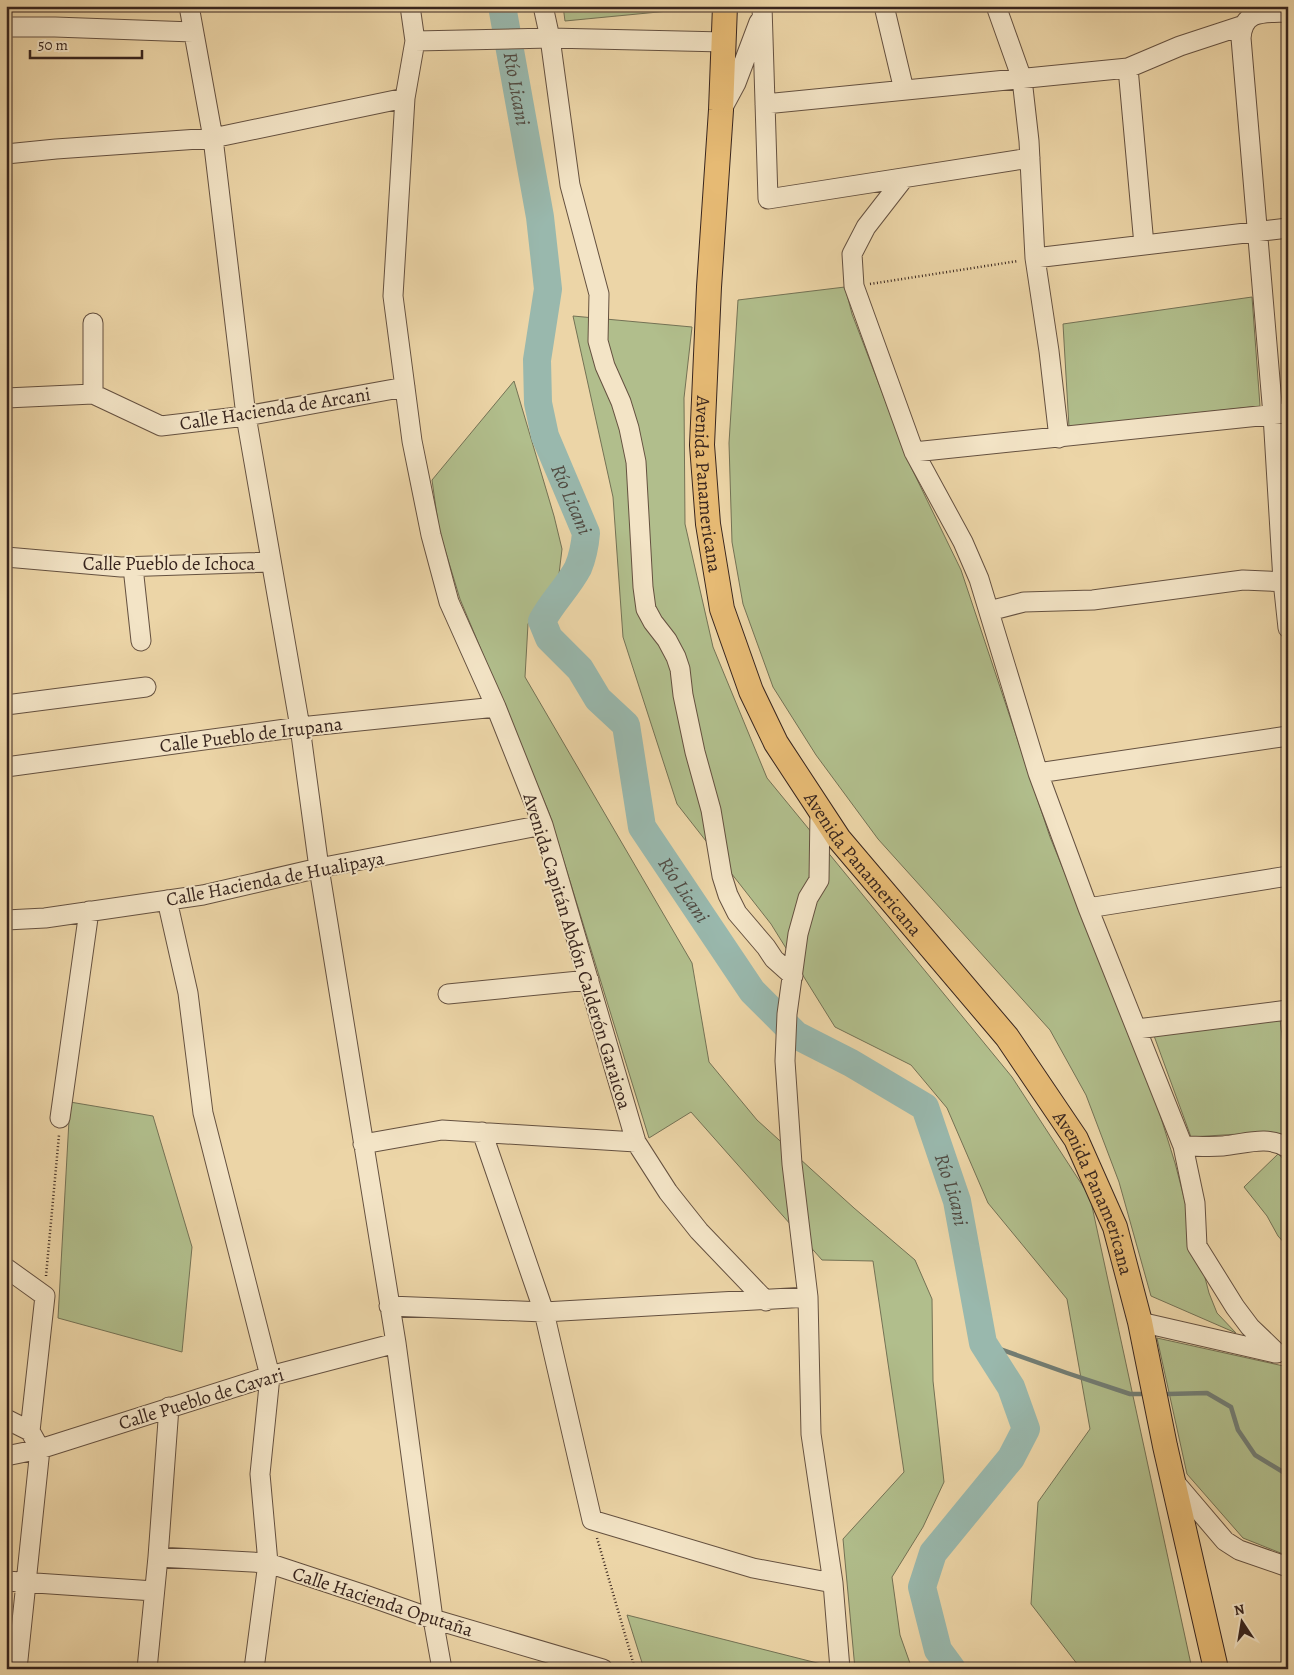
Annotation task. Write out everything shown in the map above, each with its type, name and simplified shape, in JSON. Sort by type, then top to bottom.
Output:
[{"type":"main road","name":"Avenida Panamericana","points":[[725,6],[702,445],[708,524],[722,609],[751,692],[776,743],[839,840],[1007,1037],[1076,1139],[1114,1227],[1140,1322],[1173,1480],[1216,1669]]},
{"type":"street","points":[[189,6],[212,138],[246,416],[300,727],[319,868],[396,1343],[432,1619],[442,1669]]},
{"type":"street","name":"Avenida Capitán Abdón Calderón Garaicoa","points":[[410,6],[415,41],[405,98],[393,296],[412,441],[431,535],[449,602],[496,706],[543,825],[636,1142],[668,1192],[699,1231],[766,1301]]},
{"type":"street","points":[[543,6],[550,38],[570,185],[599,294],[598,341],[604,366],[621,402],[636,462],[646,609],[667,640],[676,656],[680,669],[683,695],[695,752],[710,810],[722,876],[728,895],[737,913],[766,946],[774,959],[793,976]]},
{"type":"street","points":[[884,6],[904,90]]},
{"type":"street","points":[[996,6],[1022,79],[1030,158],[1035,258],[1049,351],[1059,438]]},
{"type":"street","points":[[762,9],[768,200],[1030,158]]},
{"type":"street","points":[[721,110],[736,83],[762,9]]},
{"type":"street","points":[[1288,12],[1260,14],[1249,17],[1242,26],[1241,38],[1256,232],[1280,414],[1288,628]]},
{"type":"street","points":[[765,104],[1128,68],[1180,46],[1242,26]]},
{"type":"street","points":[[6,27],[193,32]]},
{"type":"street","points":[[415,41],[550,38],[724,42]]},
{"type":"street","points":[[1128,68],[1144,245]]},
{"type":"street","points":[[6,154],[212,138],[405,98]]},
{"type":"street","points":[[904,178],[866,227],[852,254],[854,286],[914,452],[963,542],[979,579],[1038,773],[1088,908],[1183,1146],[1195,1203],[1197,1246],[1235,1308],[1250,1327],[1282,1354]]},
{"type":"street","points":[[1035,258],[1288,228]]},
{"type":"street","points":[[93,323],[93,394]]},
{"type":"street","name":"Calle Hacienda de Arcani","points":[[6,398],[93,394],[161,426],[246,416],[405,387]]},
{"type":"street","points":[[914,452],[1280,414]]},
{"type":"street","name":"Calle Pueblo de Ichoca","points":[[6,557],[133,567],[271,562]]},
{"type":"street","points":[[133,567],[141,641]]},
{"type":"street","points":[[989,611],[1024,602],[1093,600],[1243,580],[1285,582]]},
{"type":"street","points":[[6,705],[146,687]]},
{"type":"street","name":"Calle Pueblo de Irupana","points":[[6,767],[300,727],[496,706]]},
{"type":"street","points":[[1038,773],[1288,736]]},
{"type":"street","points":[[820,811],[819,880],[808,898],[798,934],[786,1019],[785,1061],[792,1164],[808,1297],[811,1434],[833,1583],[840,1669]]},
{"type":"street","name":"Calle Hacienda de Hualipaya","points":[[6,920],[45,918],[203,895],[319,868],[543,825]]},
{"type":"street","points":[[1088,908],[1288,876]]},
{"type":"street","points":[[167,900],[188,993],[203,1113],[270,1376],[260,1474],[268,1563],[254,1669]]},
{"type":"street","points":[[60,1118],[89,911]]},
{"type":"street","points":[[448,994],[588,980]]},
{"type":"street","points":[[1137,1029],[1288,1010]]},
{"type":"street","points":[[363,1144],[442,1130],[636,1142]]},
{"type":"street","points":[[482,1132],[544,1312],[592,1520],[752,1568],[833,1583]]},
{"type":"street","points":[[1183,1146],[1222,1146],[1268,1140],[1279,1142],[1288,1148]]},
{"type":"street","points":[[6,1268],[44,1296],[30,1431]]},
{"type":"street","points":[[389,1306],[544,1312],[766,1301],[808,1297]]},
{"type":"street","points":[[1140,1322],[1282,1354]]},
{"type":"street","name":"Calle Pueblo de Cavari","points":[[6,1456],[40,1449],[270,1376],[396,1343]]},
{"type":"street","points":[[147,1669],[158,1557],[169,1407]]},
{"type":"street","points":[[6,1419],[30,1431],[40,1449],[17,1669]]},
{"type":"street","points":[[1173,1480],[1225,1541],[1239,1550],[1288,1567]]},
{"type":"street","name":"Calle Hacienda Oputaña","points":[[158,1557],[268,1563],[432,1619],[604,1669]]},
{"type":"street","points":[[6,1582],[154,1591]]},
{"type":"path","points":[[854,286],[1035,258]]},
{"type":"path","points":[[44,1296],[60,1118]]},
{"type":"path","points":[[592,1520],[635,1669]]},
{"type":"green space","points":[[563,6],[679,6],[679,10],[565,21]]},
{"type":"green space","points":[[845,287],[852,314],[910,465],[961,570],[1050,837],[1148,1076],[1175,1163],[1209,1293],[1217,1313],[1236,1333],[1151,1296],[1119,1182],[1086,1095],[1050,1030],[878,839],[816,755],[773,687],[743,604],[732,542],[729,443],[738,300]]},
{"type":"green space","points":[[1252,297],[1260,406],[1069,427],[1063,324]]},
{"type":"green space","points":[[573,316],[692,327],[684,398],[685,524],[713,647],[767,778],[1012,1077],[1090,1197],[1192,1669],[1081,1669],[1031,1604],[1038,1502],[1090,1429],[1067,1299],[988,1203],[947,1108],[911,1065],[835,1027],[771,924],[677,804],[623,637],[613,497]]},
{"type":"green space","points":[[514,381],[562,549],[559,574],[528,624],[525,677],[692,963],[709,1062],[757,1120],[854,1208],[915,1260],[932,1299],[933,1381],[944,1482],[923,1527],[892,1577],[900,1635],[912,1669],[855,1669],[843,1539],[904,1472],[873,1261],[822,1260],[691,1112],[649,1138],[549,813],[460,599],[439,530],[432,480]]},
{"type":"green space","points":[[1280,1019],[1285,1061],[1288,1061],[1288,1134],[1286,1136],[1271,1132],[1191,1137],[1153,1033]]},
{"type":"green space","points":[[70,1102],[153,1116],[192,1247],[182,1352],[58,1318]]},
{"type":"green space","points":[[1278,1154],[1288,1163],[1288,1247],[1278,1236],[1267,1216],[1244,1187]]},
{"type":"green space","points":[[1157,1338],[1288,1367],[1288,1556],[1243,1538],[1187,1474]]},
{"type":"green space","points":[[627,1615],[841,1669],[644,1669]]},
{"type":"waterway","name":"Río Licani","points":[[502,6],[540,217],[548,289],[537,360],[538,403],[545,436],[586,533],[584,550],[578,568],[542,621],[549,638],[580,669],[598,699],[626,725],[642,827],[752,991],[796,1035],[851,1063],[925,1107],[957,1201],[983,1343],[1011,1387],[1026,1429],[1011,1458],[933,1553],[922,1587],[938,1650],[952,1669]]},
{"type":"waterway","points":[[983,1343],[1130,1394],[1141,1394]]},
{"type":"waterway","points":[[1168,1394],[1207,1393],[1231,1407],[1238,1430],[1255,1455],[1288,1475]]}]
